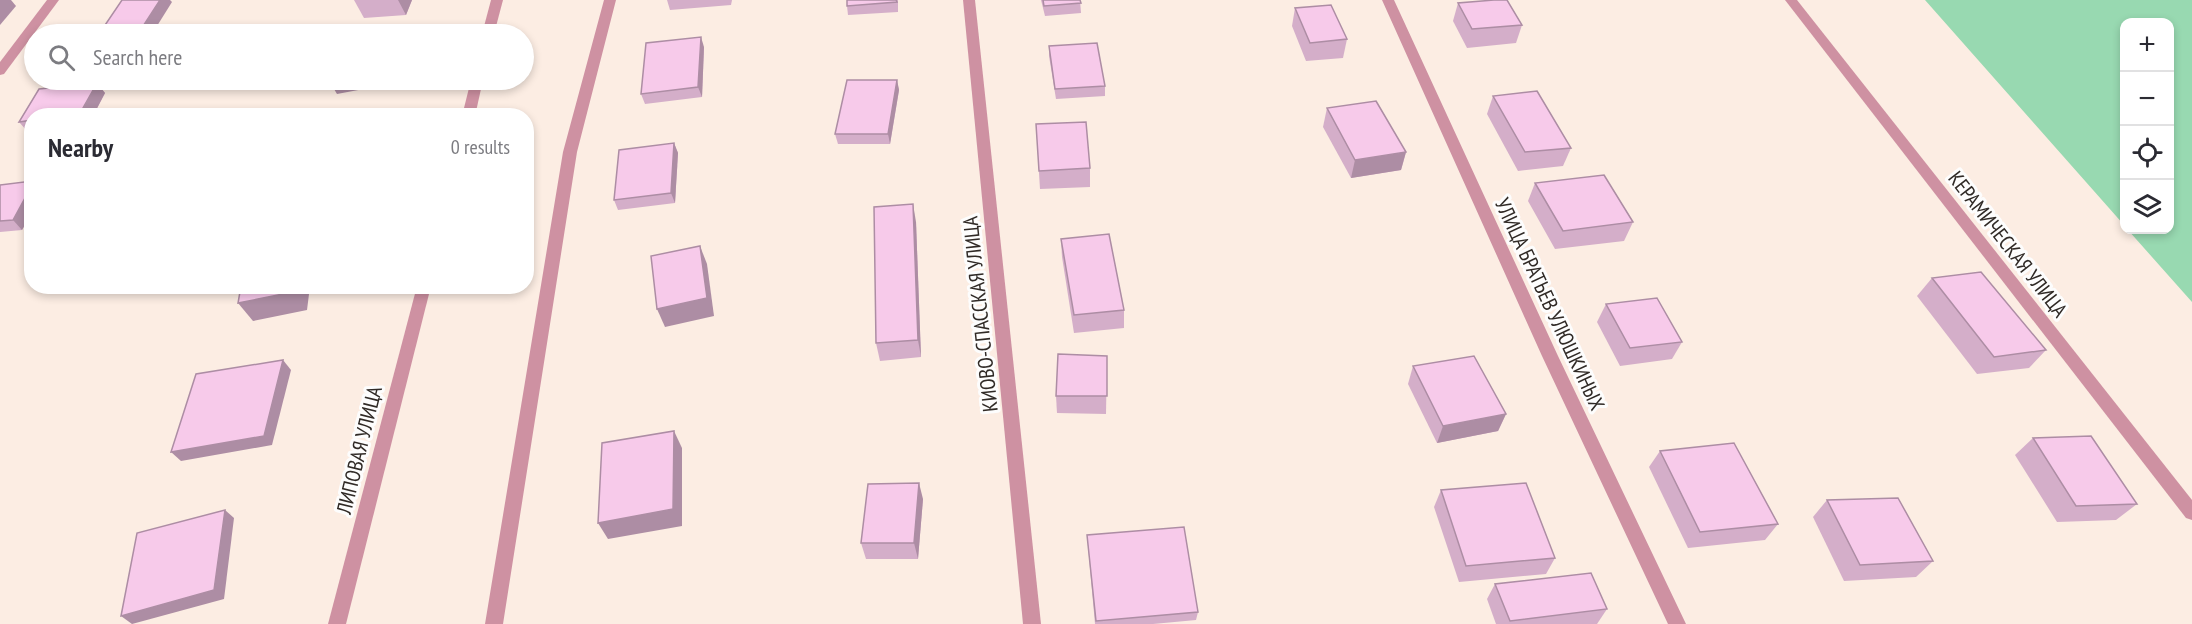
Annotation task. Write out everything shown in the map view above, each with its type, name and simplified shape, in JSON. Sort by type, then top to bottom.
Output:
[{"type":"street","points":[[35,24],[53,0]]},
{"type":"street","points":[[491,24],[497,0]]},
{"type":"street","points":[[494,624],[570,152],[610,0]]},
{"type":"street","name":"КИОВО-СПАССКАЯ УЛИЦА","points":[[969,0],[1032,624]]},
{"type":"street","name":"УЛИЦА БРАТЬЕВ УЛЮШКИНЫХ","points":[[1388,0],[1550,356],[1677,624]]},
{"type":"street","name":"КЕРАМИЧЕСКАЯ УЛИЦА","points":[[1791,0],[2192,513]]},
{"type":"street","points":[[0,71],[24,39]]},
{"type":"street","points":[[470,108],[474,90]]},
{"type":"street","name":"ЛИПОВАЯ УЛИЦА","points":[[337,624],[422,294]]},
{"type":"green space","points":[[1925,0],[2192,0],[2192,302],[2132,234],[2174,234],[2174,18],[2120,18],[2120,220]]},
{"type":"building","points":[[122,0],[160,0],[144,24],[106,24]]},
{"type":"building","points":[[847,0],[896,0],[897,2],[847,6]]},
{"type":"building","points":[[1043,0],[1080,0],[1081,3],[1044,6]]},
{"type":"building","points":[[1507,0],[1522,25],[1472,29],[1458,3]]},
{"type":"building","points":[[1331,5],[1347,39],[1310,43],[1295,8]]},
{"type":"building","points":[[701,37],[698,87],[641,94],[646,43]]},
{"type":"building","points":[[1097,43],[1105,86],[1055,89],[1049,46]]},
{"type":"building","points":[[847,80],[897,80],[888,134],[835,134]]},
{"type":"building","points":[[38,90],[93,90],[83,108],[27,108]]},
{"type":"building","points":[[1537,91],[1571,148],[1525,152],[1493,96]]},
{"type":"building","points":[[1376,101],[1406,152],[1355,160],[1327,108]]},
{"type":"building","points":[[1086,122],[1090,168],[1039,171],[1036,124]]},
{"type":"building","points":[[674,143],[671,193],[614,200],[619,150]]},
{"type":"building","points":[[1604,175],[1633,222],[1563,231],[1535,183]]},
{"type":"building","points":[[24,182],[24,200],[13,220],[0,221],[0,185]]},
{"type":"building","points":[[913,204],[918,340],[876,343],[874,207]]},
{"type":"building","points":[[1109,234],[1124,310],[1074,315],[1061,239]]},
{"type":"building","points":[[700,246],[707,298],[657,309],[651,256]]},
{"type":"building","points":[[1981,272],[2046,350],[1994,357],[1932,278]]},
{"type":"building","points":[[240,294],[283,294],[238,303]]},
{"type":"building","points":[[1657,298],[1682,342],[1630,348],[1606,304]]},
{"type":"building","points":[[1058,354],[1107,356],[1107,396],[1056,396]]},
{"type":"building","points":[[1474,356],[1506,414],[1443,426],[1413,366]]},
{"type":"building","points":[[283,360],[264,436],[171,452],[196,374]]},
{"type":"building","points":[[674,431],[673,509],[598,523],[602,443]]},
{"type":"building","points":[[2091,436],[2137,504],[2076,506],[2033,438]]},
{"type":"building","points":[[1734,443],[1778,524],[1700,532],[1660,451]]},
{"type":"building","points":[[919,483],[914,543],[861,543],[868,484]]},
{"type":"building","points":[[1526,483],[1555,558],[1466,566],[1441,490]]},
{"type":"building","points":[[1898,498],[1933,561],[1860,565],[1827,500]]},
{"type":"building","points":[[225,510],[214,590],[121,616],[137,533]]},
{"type":"building","points":[[1184,527],[1198,612],[1096,621],[1087,535]]},
{"type":"building","points":[[1591,573],[1607,609],[1510,621],[1495,584]]}]
